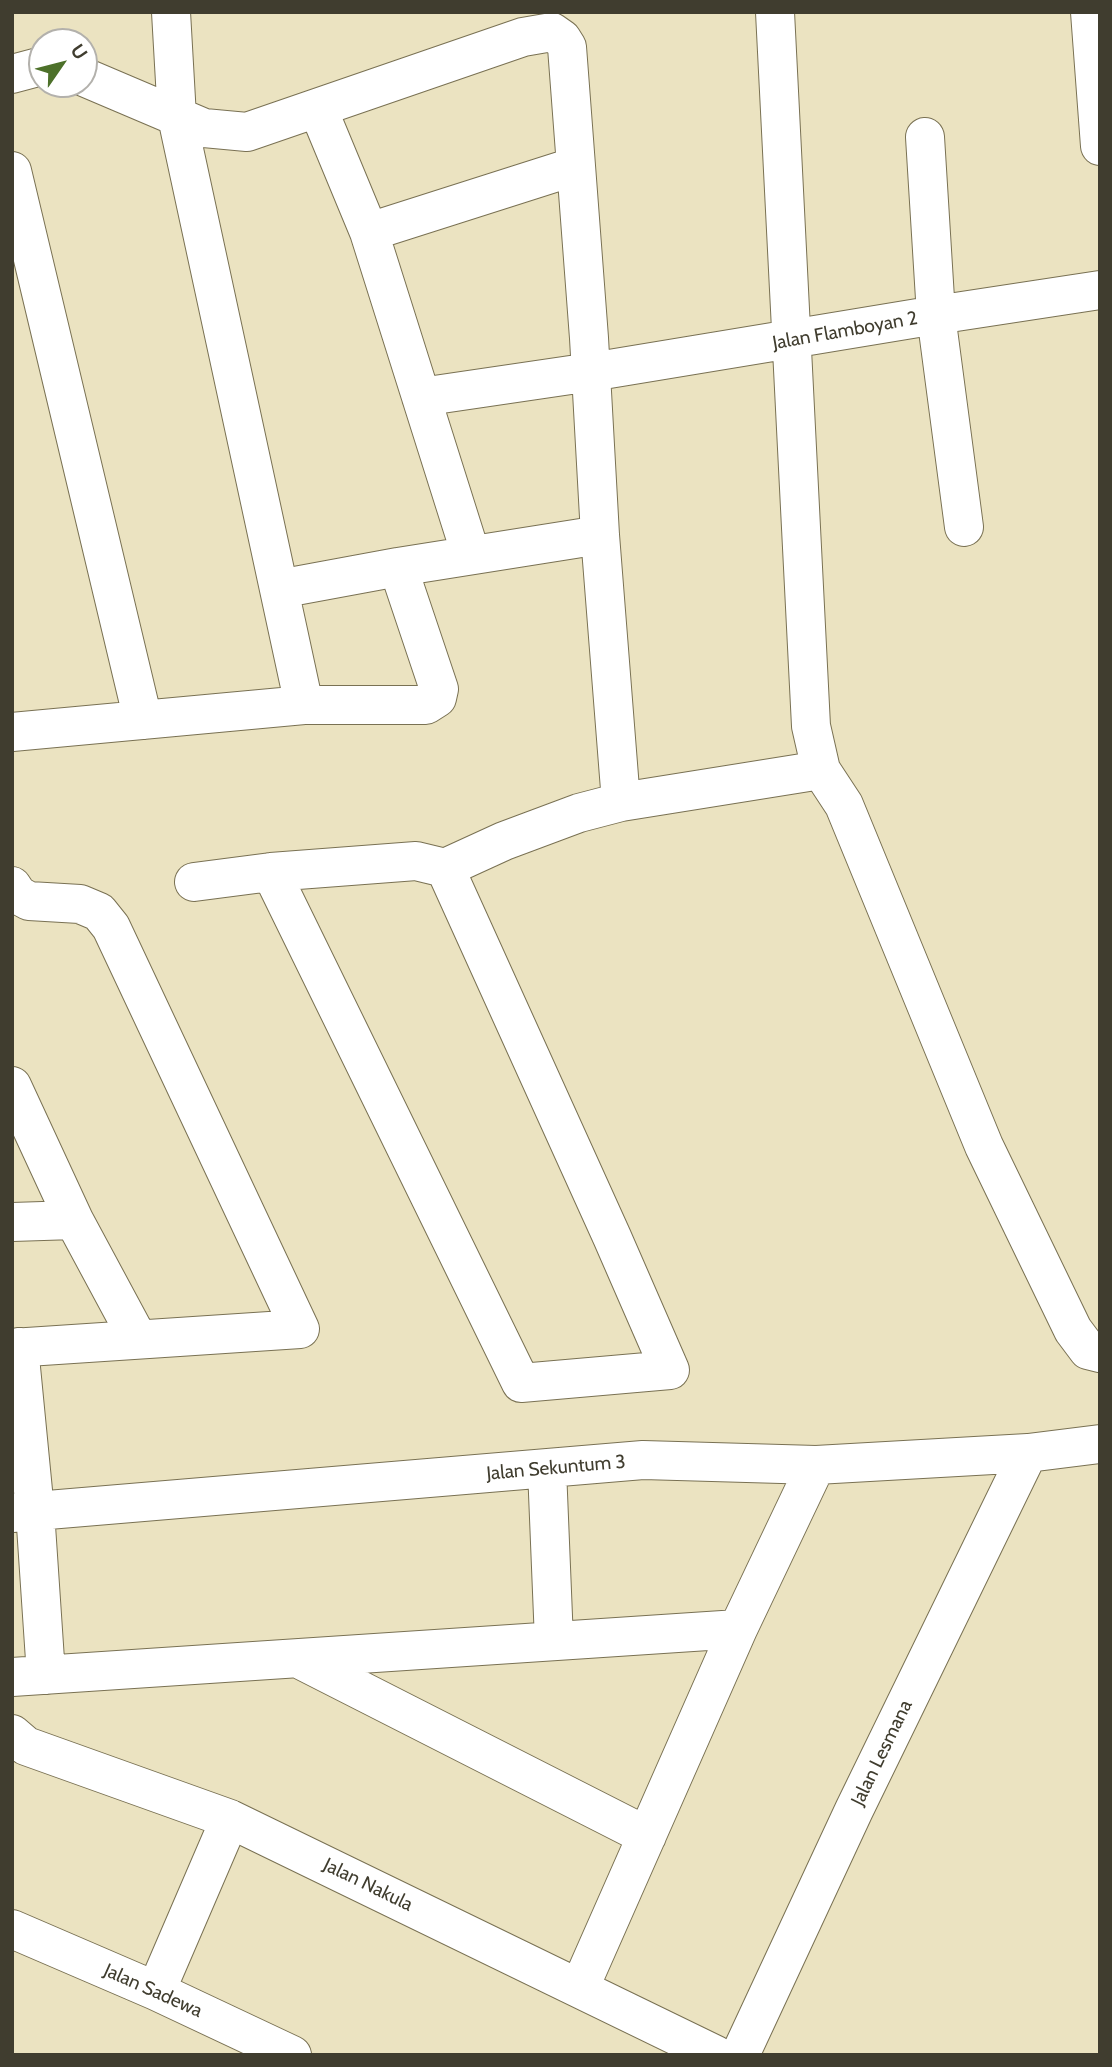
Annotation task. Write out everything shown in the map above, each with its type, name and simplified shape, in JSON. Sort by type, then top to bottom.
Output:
[{"type":"street","points":[[171,12],[177,117],[304,705]]},
{"type":"street","points":[[775,12],[811,726],[821,770],[844,805],[984,1146],[1073,1330],[1088,1350],[1100,1353]]},
{"type":"street","points":[[1090,12],[1100,146]]},
{"type":"street","points":[[98,83],[204,128],[247,132],[523,37],[552,32],[562,39],[567,47],[621,802]]},
{"type":"street","points":[[318,109],[369,232],[471,555]]},
{"type":"street","points":[[926,137],[936,315],[964,527]]},
{"type":"street","points":[[369,232],[576,166]]},
{"type":"street","points":[[12,171],[143,720]]},
{"type":"street","name":"Jalan Flamboyan 2","points":[[421,397],[591,373],[1100,290]]},
{"type":"street","points":[[279,589],[600,535]]},
{"type":"street","points":[[12,732],[304,705],[426,705],[437,698],[439,689],[398,567]]},
{"type":"street","points":[[194,882],[271,872],[416,861],[445,868],[504,841],[579,813],[621,802],[821,770]]},
{"type":"street","points":[[271,872],[521,1383],[670,1370],[445,868]]},
{"type":"street","points":[[12,886],[18,895],[29,901],[80,904],[99,912],[111,927],[300,1329],[15,1348],[29,1676],[738,1629]]},
{"type":"street","points":[[12,1086],[74,1220],[138,1339]]},
{"type":"street","points":[[12,1222],[74,1220]]},
{"type":"street","name":"Jalan Sekuntum 3","points":[[24,1512],[643,1460],[816,1465],[1028,1453],[1100,1444]]},
{"type":"street","name":"Jalan Lesmana","points":[[740,2055],[854,1810],[1028,1453]]},
{"type":"street","points":[[580,1987],[738,1629],[816,1465]]},
{"type":"street","points":[[547,1469],[554,1641]]},
{"type":"street","points":[[298,1658],[647,1836]]},
{"type":"street","name":"Jalan Nakula","points":[[12,1734],[26,1746],[230,1819],[716,2055]]},
{"type":"street","points":[[156,1991],[230,1819]]},
{"type":"street","name":"Jalan Sadewa","points":[[14,1936],[156,1991],[292,2055]]}]
